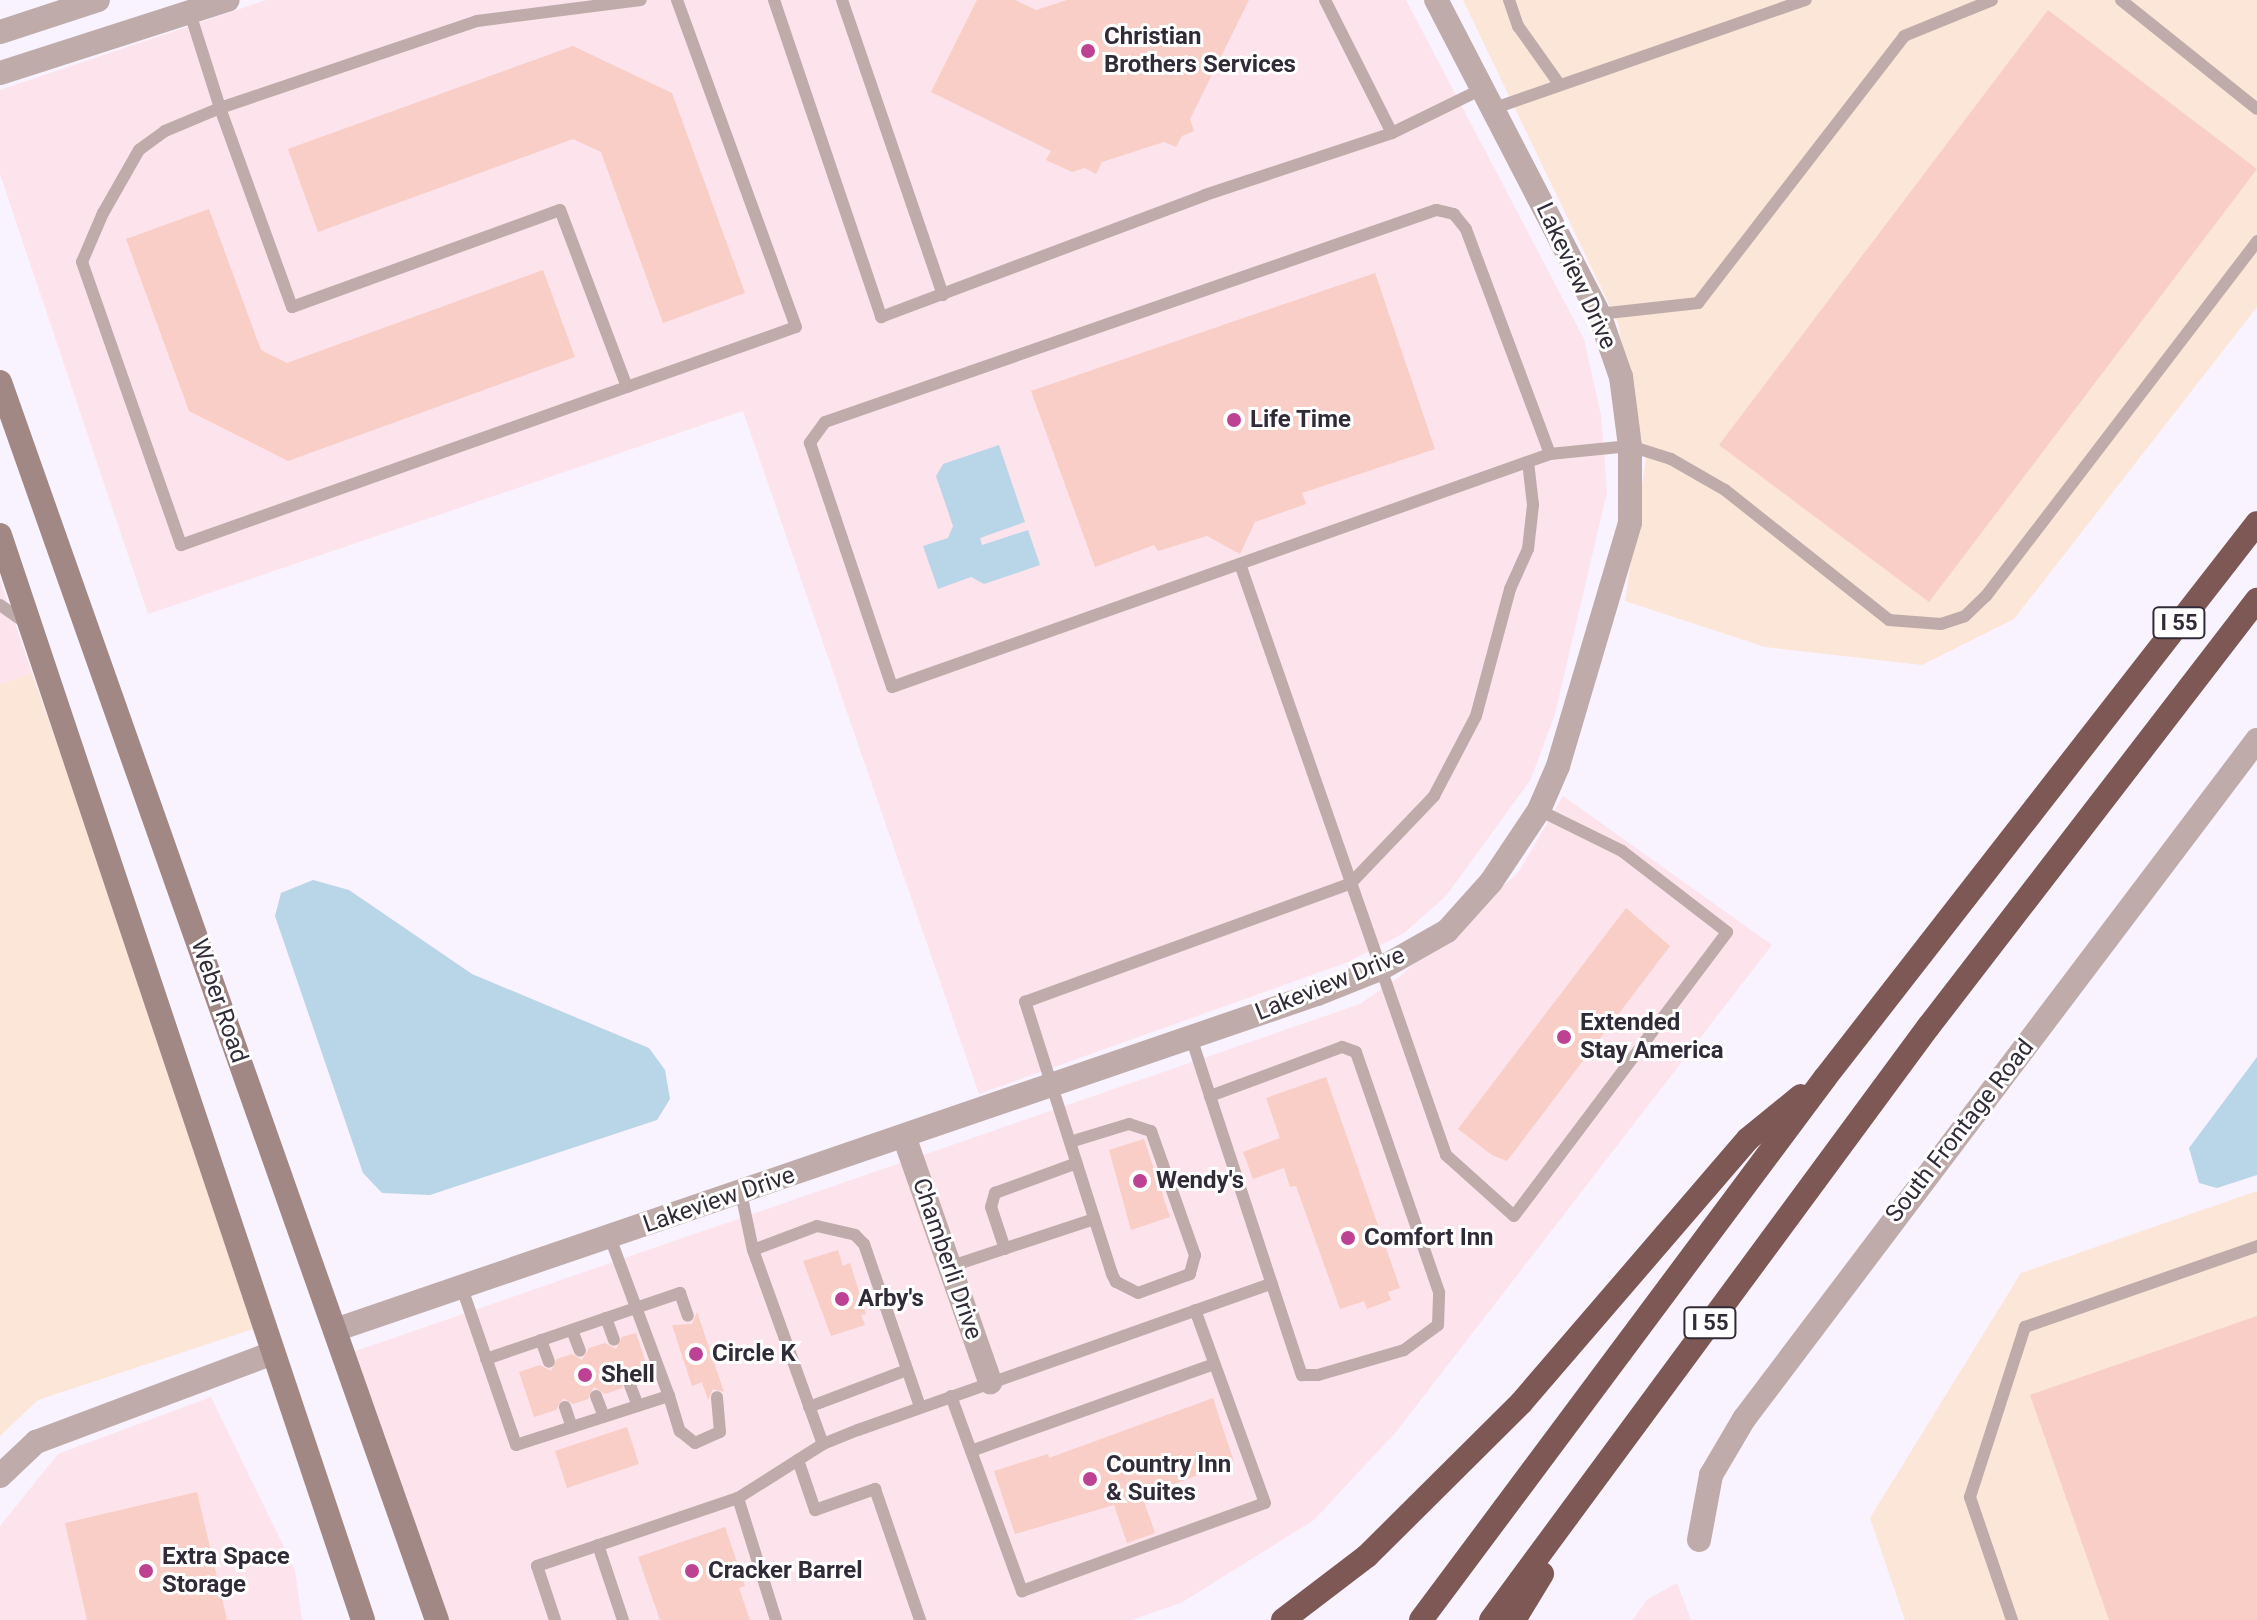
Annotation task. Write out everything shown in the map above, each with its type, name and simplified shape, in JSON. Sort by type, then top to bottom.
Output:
[{"type":"highway","name":"I 55","points":[[1421,1620],[1825,1078],[2257,523]]},
{"type":"highway","name":"I 55","points":[[1491,1620],[1929,1026],[2257,600]]},
{"type":"highway","points":[[1514,1620],[1553,1556],[1929,1026]]},
{"type":"highway","points":[[1283,1620],[1367,1556],[1521,1403],[1748,1139],[1825,1078]]},
{"type":"main road","name":"Weber Road","points":[[0,382],[437,1620]]},
{"type":"main road","points":[[0,535],[363,1620]]},
{"type":"street","points":[[0,32],[98,0]]},
{"type":"street","points":[[0,73],[228,0]]},
{"type":"street","name":"Lakeview Drive","points":[[335,1330],[741,1193],[1380,969],[1447,931],[1491,882],[1539,810],[1558,766],[1630,523],[1630,446],[1621,377],[1599,314],[1490,98],[1436,0]]},
{"type":"street","name":"South Frontage Road","points":[[1699,1540],[1711,1475],[1744,1419],[2257,740]]},
{"type":"street","name":"Chamberli Drive","points":[[904,1136],[990,1382]]},
{"type":"street","points":[[0,1476],[36,1442],[273,1353]]},
{"type":"lane","points":[[641,0],[477,21],[220,108],[165,131],[139,150],[82,262],[181,545],[796,327],[677,0]]},
{"type":"lane","points":[[774,0],[881,317],[1205,195],[1490,98],[1560,85],[1806,0]]},
{"type":"lane","points":[[842,0],[943,295]]},
{"type":"lane","points":[[1325,0],[1392,133]]},
{"type":"lane","points":[[1509,0],[1518,26],[1560,85]]},
{"type":"lane","points":[[1599,314],[1698,303],[1904,36],[1992,0]]},
{"type":"lane","points":[[2121,0],[2257,109]]},
{"type":"lane","points":[[189,10],[220,108],[292,307],[560,210],[627,387]]},
{"type":"lane","points":[[1550,454],[1466,229],[1454,214],[1436,210],[825,422],[810,443],[892,687],[1550,454],[1630,446],[1671,459],[1725,490],[1889,620],[1941,624],[1965,616],[1986,596],[2257,241]]},
{"type":"lane","points":[[1070,1142],[1129,1124],[1151,1131],[1195,1255],[1193,1268],[1178,1281],[1130,1292],[1112,1274],[1025,1002],[1350,884],[1434,796],[1476,716],[1510,589],[1528,549],[1533,505],[1528,462]]},
{"type":"lane","points":[[1240,564],[1446,1155],[1514,1216],[1727,932],[1622,851],[1539,810]]},
{"type":"lane","points":[[0,605],[21,617],[37,640]]},
{"type":"lane","points":[[1191,1037],[1210,1096],[1302,1375],[1308,1377],[1404,1350],[1438,1325],[1439,1292],[1356,1052],[1342,1047],[1210,1096]]},
{"type":"lane","points":[[1005,1249],[991,1207],[995,1193],[1077,1163]]},
{"type":"lane","points":[[741,1193],[753,1250],[823,1444]]},
{"type":"lane","points":[[949,1267],[1094,1219]]},
{"type":"lane","points":[[753,1250],[817,1226],[855,1235],[864,1244],[920,1407]]},
{"type":"lane","points":[[610,1237],[639,1307],[680,1431],[695,1443],[720,1432],[717,1397]]},
{"type":"lane","points":[[2012,1620],[1970,1497],[2025,1327],[2257,1246]]},
{"type":"lane","points":[[555,1620],[537,1566],[738,1498],[823,1444],[1272,1283]]},
{"type":"lane","points":[[462,1288],[516,1445],[669,1396]]},
{"type":"lane","points":[[486,1359],[680,1293],[688,1316]]},
{"type":"lane","points":[[951,1396],[1022,1591],[1265,1503],[1195,1310]]},
{"type":"lane","points":[[606,1318],[614,1340]]},
{"type":"lane","points":[[572,1330],[580,1351]]},
{"type":"lane","points":[[541,1340],[549,1362]]},
{"type":"lane","points":[[971,1451],[1214,1364]]},
{"type":"lane","points":[[809,1407],[907,1370]]},
{"type":"lane","points":[[630,1385],[638,1406]]},
{"type":"lane","points":[[596,1396],[604,1417]]},
{"type":"lane","points":[[565,1407],[572,1427]]},
{"type":"lane","points":[[798,1460],[815,1510],[875,1489],[920,1620]]},
{"type":"lane","points":[[738,1498],[776,1620]]},
{"type":"lane","points":[[598,1545],[623,1620]]},
{"type":"shaded area","points":[[266,0],[1406,0],[1584,339],[1601,415],[1607,492],[1555,714],[1531,779],[1446,896],[1404,933],[1348,962],[979,1094],[743,411],[148,614],[0,174],[0,90]]},
{"type":"shaded area","points":[[1463,0],[2257,0],[2257,307],[2014,619],[1922,665],[1765,647],[1625,601],[1646,459],[1618,323]]},
{"type":"shaded area","points":[[0,580],[32,673],[0,685]]},
{"type":"shaded area","points":[[32,673],[262,1326],[38,1400],[0,1436],[0,685]]},
{"type":"shaded area","points":[[1563,796],[1772,945],[1396,1432],[1314,1520],[1181,1603],[1131,1620],[441,1620],[350,1353],[1360,1004],[1399,977],[1518,873]]},
{"type":"shaded area","points":[[2257,1191],[2257,1620],[1905,1620],[1870,1518],[2021,1273]]},
{"type":"shaded area","points":[[211,1397],[295,1570],[302,1620],[0,1620],[0,1526],[58,1454]]},
{"type":"shaded area","points":[[1677,1583],[1691,1620],[1632,1620],[1648,1599]]},
{"type":"water","points":[[999,445],[1025,522],[980,538],[982,545],[1028,530],[1040,565],[984,584],[971,577],[938,589],[923,546],[948,538],[953,526],[936,476],[943,464]]},
{"type":"water","points":[[313,880],[349,890],[472,974],[649,1048],[665,1070],[670,1099],[657,1120],[430,1195],[382,1193],[363,1173],[275,916],[281,893]]},
{"type":"water","points":[[2257,1057],[2257,1175],[2217,1188],[2199,1183],[2189,1148]]},
{"type":"building","name":"Christian Brothers Services","points":[[977,0],[1015,0],[1036,10],[1067,0],[1249,0],[1190,119],[1194,131],[1182,136],[1176,147],[1164,142],[1102,162],[1096,174],[1085,168],[1072,172],[1046,160],[1051,151],[931,92]]},
{"type":"building","points":[[2048,10],[2257,169],[1929,602],[1719,445]]},
{"type":"building","points":[[573,46],[672,93],[745,293],[663,323],[601,152],[573,139],[318,232],[288,149]]},
{"type":"building","points":[[209,209],[261,350],[287,363],[543,270],[575,357],[288,461],[189,411],[126,239]]},
{"type":"building","name":"Life Time","points":[[1375,273],[1435,449],[1302,493],[1306,504],[1255,522],[1240,554],[1207,536],[1158,551],[1154,545],[1095,567],[1031,391]]},
{"type":"building","name":"Extended Stay America","points":[[1626,908],[1670,946],[1507,1161],[1492,1155],[1458,1129]]},
{"type":"building","name":"Comfort Inn","points":[[1326,1077],[1400,1288],[1388,1292],[1391,1300],[1367,1309],[1364,1301],[1340,1309],[1296,1186],[1290,1187],[1284,1168],[1253,1179],[1243,1152],[1280,1138],[1266,1098]]},
{"type":"building","name":"Wendy's","points":[[1144,1139],[1170,1217],[1131,1230],[1109,1150]]},
{"type":"building","name":"Arby's","points":[[838,1250],[843,1266],[850,1263],[866,1314],[861,1315],[865,1325],[831,1336],[803,1261]]},
{"type":"building","name":"Circle K","points":[[697,1312],[724,1392],[713,1389],[708,1400],[702,1382],[692,1386],[672,1325],[692,1324]]},
{"type":"building","points":[[2257,1316],[2257,1620],[2109,1620],[2030,1395]]},
{"type":"building","name":"Shell","points":[[636,1333],[651,1378],[639,1382],[628,1376],[622,1388],[605,1394],[594,1387],[588,1399],[573,1404],[563,1398],[556,1410],[534,1417],[519,1372],[540,1365],[551,1371],[557,1359],[572,1354],[582,1360],[589,1348],[605,1343],[616,1349],[622,1337]]},
{"type":"building","name":"Country Inn & Suites","points":[[1213,1398],[1234,1462],[1142,1496],[1155,1533],[1127,1543],[1114,1505],[1015,1534],[994,1471],[1048,1454],[1049,1458]]},
{"type":"building","points":[[627,1427],[639,1464],[567,1488],[555,1451]]},
{"type":"building","name":"Extra Space Storage","points":[[197,1492],[227,1620],[87,1620],[65,1523]]},
{"type":"building","name":"Cracker Barrel","points":[[725,1527],[745,1586],[739,1588],[750,1620],[660,1620],[638,1557]]},
{"type":"place","name":"Christian Brothers Services","points":[[1088,51]]},
{"type":"place","name":"Life Time","points":[[1234,420]]},
{"type":"place","name":"Extended Stay America","points":[[1564,1037]]},
{"type":"place","name":"Wendy's","points":[[1140,1181]]},
{"type":"place","name":"Comfort Inn","points":[[1348,1238]]},
{"type":"place","name":"Arby's","points":[[842,1299]]},
{"type":"place","name":"Circle K","points":[[696,1354]]},
{"type":"place","name":"Shell","points":[[585,1375]]},
{"type":"place","name":"Country Inn & Suites","points":[[1090,1479]]},
{"type":"place","name":"Extra Space Storage","points":[[146,1571]]},
{"type":"place","name":"Cracker Barrel","points":[[692,1571]]}]
